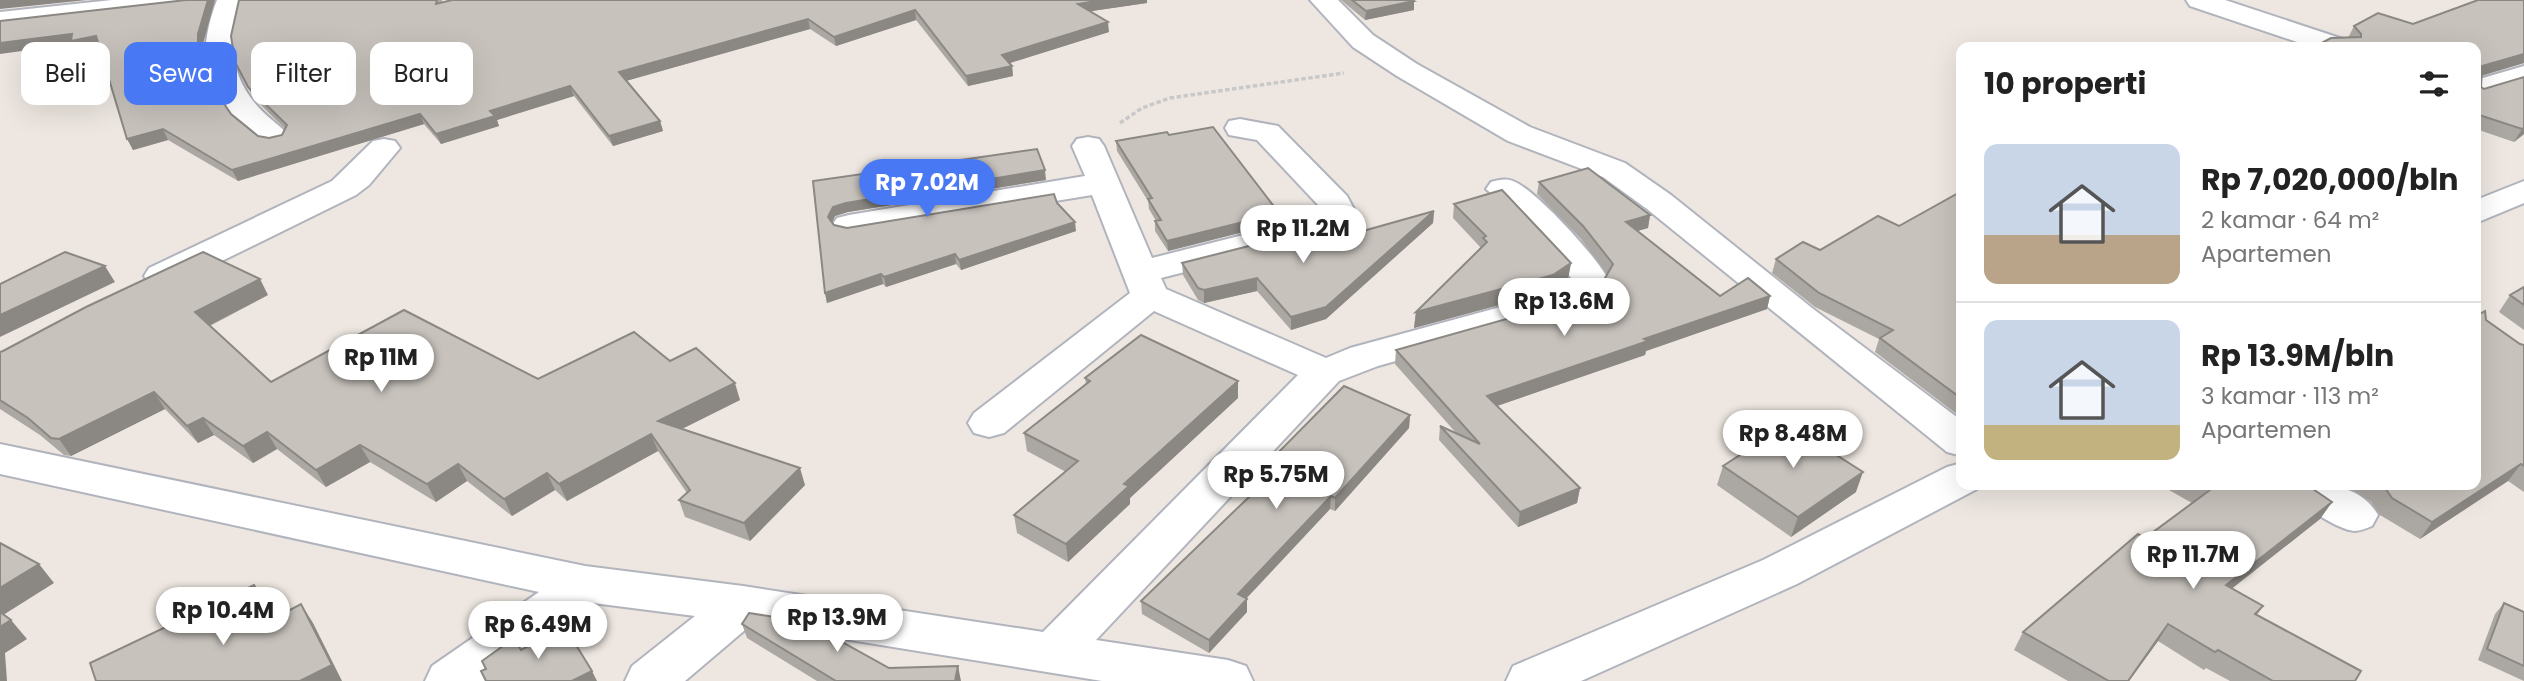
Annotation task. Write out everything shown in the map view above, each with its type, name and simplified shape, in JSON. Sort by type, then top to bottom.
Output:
[{"type":"street","points":[[0,20],[186,0]]},
{"type":"street","points":[[230,0],[222,35],[221,69],[257,126],[274,137]]},
{"type":"street","points":[[1323,0],[1363,41],[1388,59],[1519,134],[1614,170],[1659,202],[1799,316],[1956,437]]},
{"type":"street","points":[[2199,0],[2324,42]]},
{"type":"street","points":[[2481,88],[2524,75]]},
{"type":"street","points":[[989,423],[1145,284],[1322,227],[1335,217],[1338,211],[1335,203],[1267,133],[1240,128]]},
{"type":"street","points":[[1088,146],[1145,284],[1325,372]]},
{"type":"street","points":[[128,292],[344,188],[357,178],[384,148]]},
{"type":"street","points":[[849,225],[1104,183]]},
{"type":"street","points":[[1054,653],[1325,372],[1364,357],[1565,301],[1583,290],[1590,279],[1585,269],[1527,208],[1503,189]]},
{"type":"street","points":[[2481,211],[2524,191]]},
{"type":"street","points":[[0,459],[585,584],[743,604],[1228,681]]},
{"type":"street","points":[[1531,681],[1780,572],[1956,481]]},
{"type":"street","points":[[2314,490],[2356,515]]},
{"type":"street","points":[[450,681],[585,584]]},
{"type":"street","points":[[650,681],[743,604]]},
{"type":"path","points":[[1142,108],[1170,98],[1340,74],[1388,59]]},
{"type":"building","points":[[186,0],[208,0],[198,42],[124,42],[124,105],[225,105],[231,114],[258,136],[269,138],[282,135],[287,125],[266,105],[356,105],[356,42],[251,42],[251,90],[237,66],[237,42],[232,42],[231,36],[239,0],[437,0],[436,4],[452,0],[1103,0],[1078,4],[1108,22],[1002,55],[1012,66],[966,76],[915,10],[834,37],[808,19],[619,72],[660,121],[609,136],[570,86],[490,111],[495,116],[436,134],[420,114],[232,170],[163,129],[127,139],[110,83],[110,42],[98,42],[96,36],[71,41],[72,34],[0,43],[0,21]]},
{"type":"building","points":[[1352,0],[1412,0],[1414,1],[1366,11]]},
{"type":"building","points":[[2478,0],[2524,0],[2524,54],[2482,66],[2481,87],[2481,42],[2323,42],[2331,38],[2361,37],[2354,26],[2378,13],[2413,24]]},
{"type":"building","points":[[2524,77],[2522,129],[2481,116],[2481,87],[2484,89]]},
{"type":"building","points":[[1213,127],[1279,213],[1167,241],[1155,221],[1161,220],[1148,199],[1152,198],[1116,141]]},
{"type":"building","points":[[1037,149],[1045,170],[846,203],[833,207],[828,217],[834,225],[847,228],[1054,194],[1057,203],[1075,222],[959,260],[955,254],[884,277],[881,274],[825,293],[813,181]]},
{"type":"building","points":[[1588,168],[1650,215],[1626,222],[1720,296],[1748,278],[1770,296],[1487,396],[1580,488],[1520,512],[1440,426],[1480,444],[1396,350],[1581,298],[1600,287],[1613,264],[1583,226],[1539,182]]},
{"type":"building","points":[[1502,190],[1571,263],[1553,275],[1416,312],[1487,242],[1483,238],[1486,236],[1454,204]]},
{"type":"building","points":[[1956,194],[1956,395],[1880,338],[1893,330],[1819,293],[1776,259],[1803,242],[1820,250],[1878,216],[1899,226]]},
{"type":"building","points":[[1434,211],[1326,307],[1291,317],[1257,278],[1204,290],[1198,288],[1182,263],[1296,234],[1306,247]]},
{"type":"building","points":[[65,252],[105,266],[0,315],[0,284]]},
{"type":"building","points":[[203,252],[260,279],[195,312],[271,382],[404,310],[538,379],[634,332],[670,361],[696,348],[735,383],[658,421],[800,468],[744,523],[679,500],[690,490],[651,434],[559,484],[547,473],[504,499],[458,464],[427,484],[360,445],[316,470],[267,432],[243,446],[203,418],[187,426],[154,392],[59,439],[51,438],[28,418],[0,400],[0,352],[86,307]]},
{"type":"building","points":[[2524,287],[2524,305],[2510,295]]},
{"type":"building","points":[[2485,311],[2486,320],[2524,345],[2524,466],[2521,464],[2432,522],[2392,498],[2386,490],[2481,490],[2481,313]]},
{"type":"building","points":[[1141,335],[1238,381],[1124,484],[1129,486],[1066,544],[1014,515],[1078,461],[1024,433],[1090,381],[1085,378]]},
{"type":"building","points":[[1344,386],[1410,415],[1335,498],[1331,496],[1238,594],[1247,599],[1209,640],[1141,601],[1277,470],[1266,465]]},
{"type":"building","points":[[1788,424],[1863,472],[1798,517],[1723,466]]},
{"type":"building","points":[[2210,490],[2314,490],[2332,502],[2226,585],[2263,606],[2255,614],[2361,671],[2355,681],[2273,681],[2218,650],[2215,652],[2168,624],[2128,681],[2109,681],[2023,632],[2138,534],[2145,538]]},
{"type":"building","points":[[0,543],[39,564],[0,588]]},
{"type":"building","points":[[254,585],[273,619],[301,604],[332,665],[300,681],[96,681],[90,663]]},
{"type":"building","points":[[2504,603],[2524,612],[2524,666],[2487,649]]},
{"type":"building","points":[[0,612],[11,620],[0,627]]},
{"type":"building","points":[[749,613],[806,622],[889,668],[958,666],[955,681],[836,681],[742,624]]},
{"type":"building","points":[[565,627],[592,671],[572,681],[486,681],[481,671],[486,669],[482,661],[514,638],[521,650]]}]
